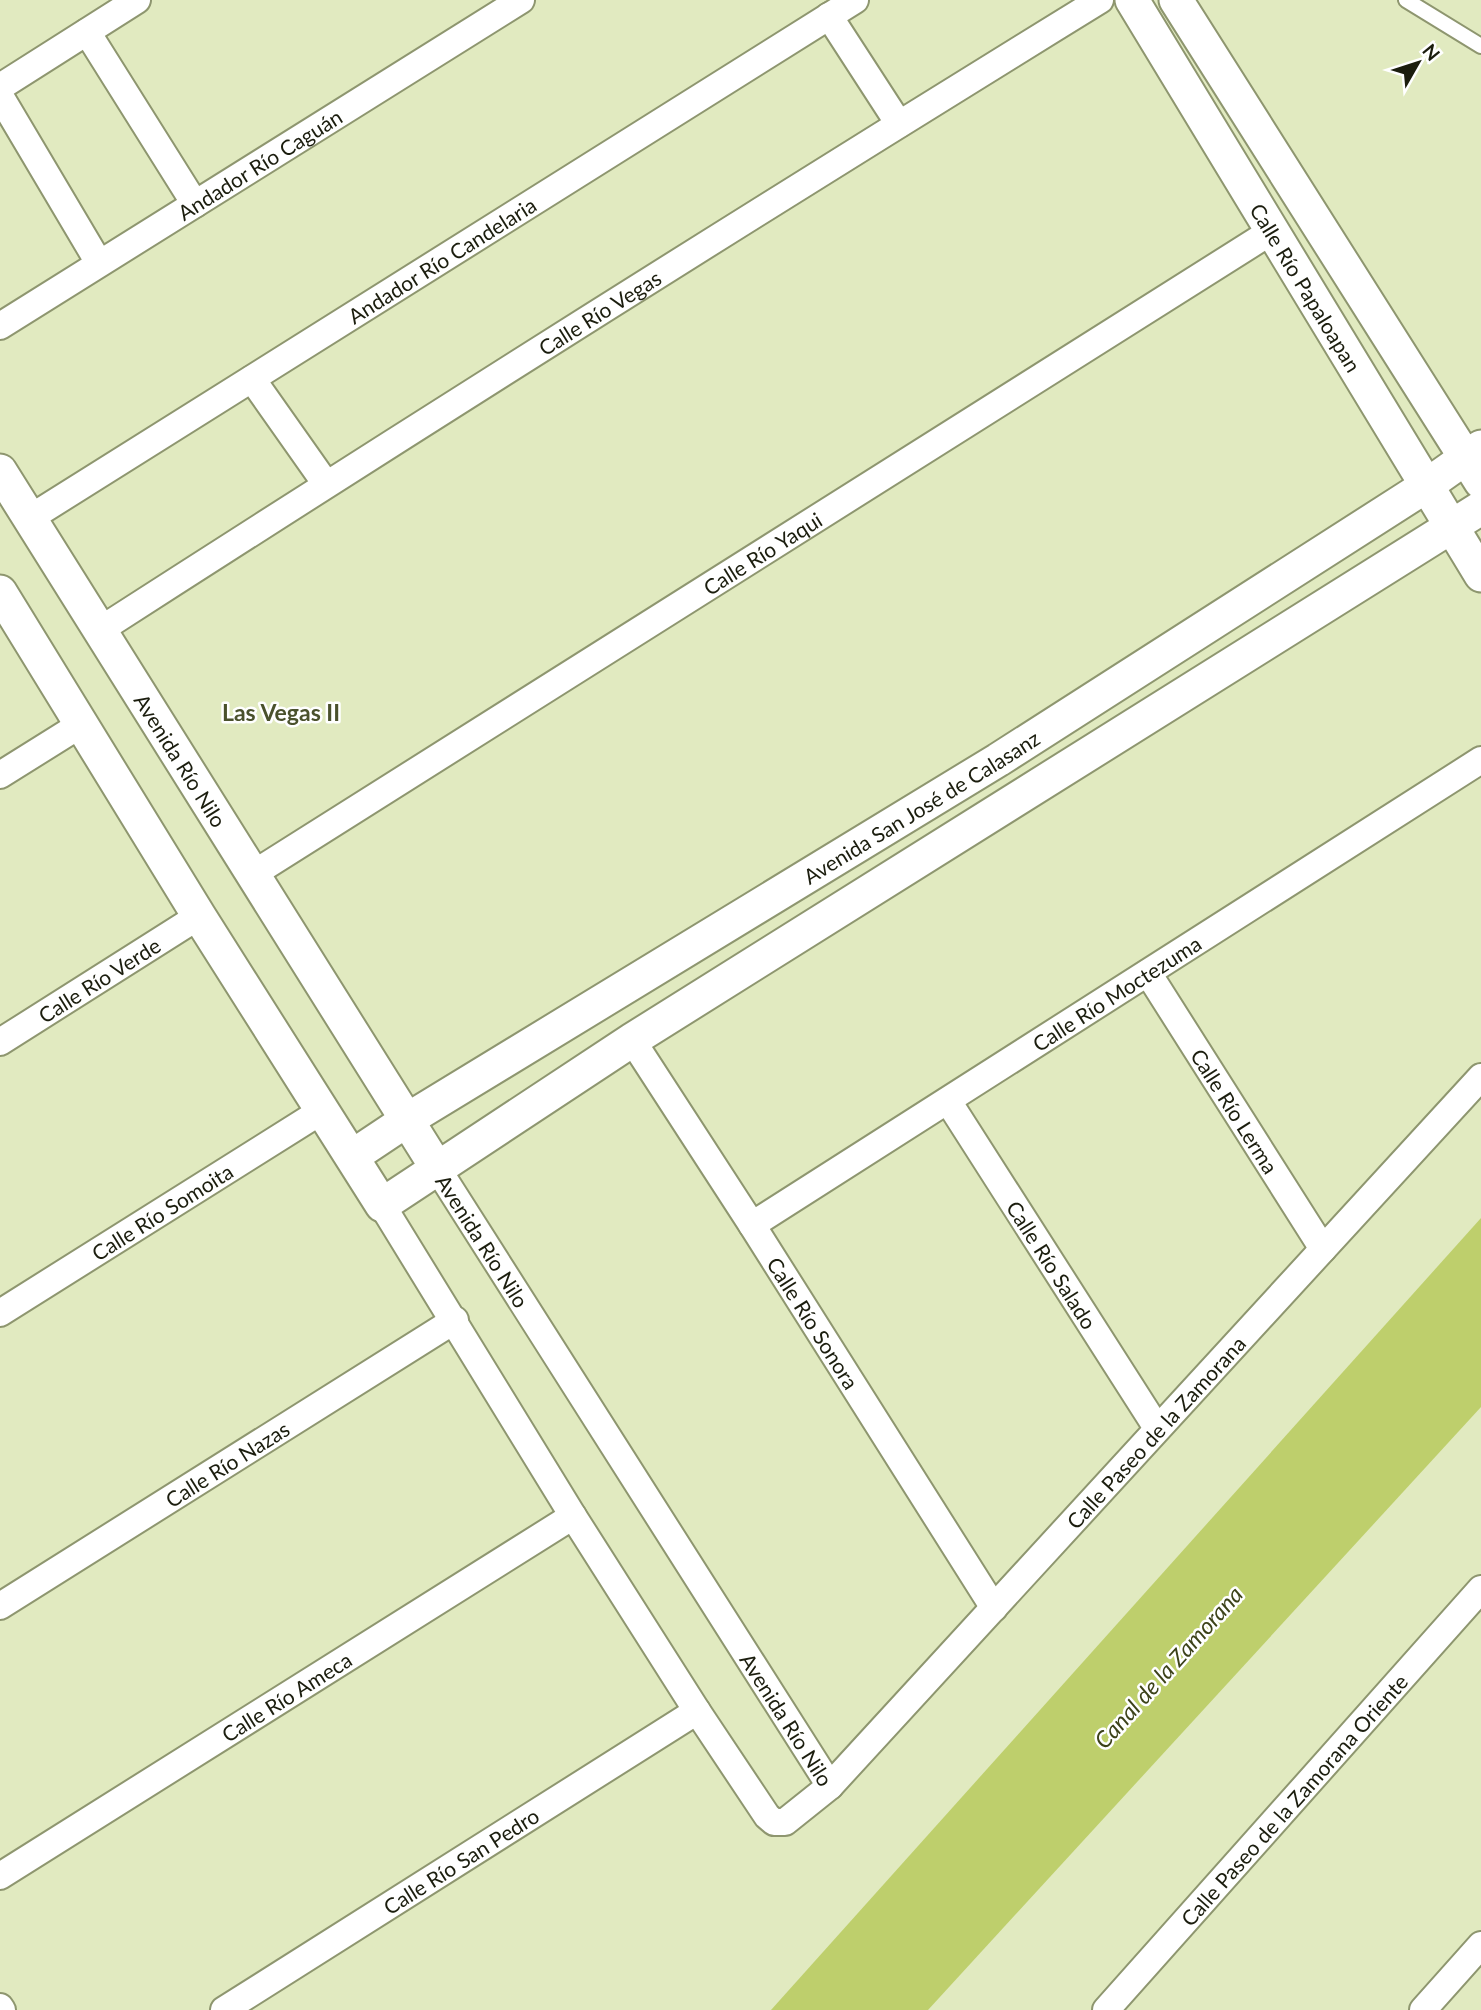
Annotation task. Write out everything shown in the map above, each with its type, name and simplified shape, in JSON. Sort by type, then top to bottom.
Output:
[{"type":"street","points":[[0,87],[137,0]]},
{"type":"street","name":"Andador Río Caguán","points":[[0,326],[521,0]]},
{"type":"street","name":"Andador Río Candelaria","points":[[30,518],[855,0]]},
{"type":"street","name":"Calle Río Vegas","points":[[100,630],[326,484],[1100,0]]},
{"type":"street","name":"Calle Río Papaloapan","points":[[1132,0],[1481,575]]},
{"type":"street","name":"Calle Río Papaloapan","points":[[1176,0],[1476,463]]},
{"type":"street","points":[[829,16],[899,124]]},
{"type":"street","points":[[87,32],[195,204]]},
{"type":"street","points":[[0,96],[99,263]]},
{"type":"street","name":"Calle Río Yaqui","points":[[253,874],[1272,232]]},
{"type":"street","points":[[253,379],[326,484]]},
{"type":"street","name":"Avenida San José de Calasanz","points":[[353,1156],[407,1120],[998,760],[1426,486],[1476,463]]},
{"type":"street","name":"Avenida Río Nilo","points":[[0,592],[199,916],[353,1156],[573,1516],[697,1711],[767,1816],[774,1822],[785,1822],[830,1786],[437,1168],[30,518],[4,485]]},
{"type":"street","points":[[382,1205],[632,1040],[1481,508]]},
{"type":"street","points":[[0,775],[80,724]]},
{"type":"street","name":"Calle Río Moctezuma","points":[[752,1225],[1481,760]]},
{"type":"street","name":"Calle Río Verde","points":[[0,1042],[199,916]]},
{"type":"street","name":"Calle Río Lerma","points":[[1148,973],[1323,1249]]},
{"type":"street","name":"Calle Río Sonora","points":[[632,1040],[994,1608]]},
{"type":"street","name":"Calle Paseo de la Zamorana","points":[[830,1786],[1481,1077]]},
{"type":"street","name":"Calle Río Salado","points":[[948,1101],[1157,1428]]},
{"type":"street","name":"Calle Río Somoita","points":[[0,1313],[323,1110]]},
{"type":"street","name":"Calle Río Nazas","points":[[0,1606],[454,1320]]},
{"type":"street","name":"Calle Río Ameca","points":[[0,1876],[573,1516]]},
{"type":"street","name":"Calle Paseo de la Zamorana Oriente","points":[[1107,2010],[1481,1589]]},
{"type":"street","name":"Calle Río San Pedro","points":[[224,2010],[697,1711]]},
{"type":"street","points":[[1423,2010],[1481,1945]]},
{"type":"lane","points":[[1406,0],[1481,46]]},
{"type":"water","name":"Canal de la Zamorana","points":[[1481,1218],[1481,1407],[928,2010],[771,2010]]},
{"type":"district","name":"Las Vegas II","points":[[281,712]]}]
